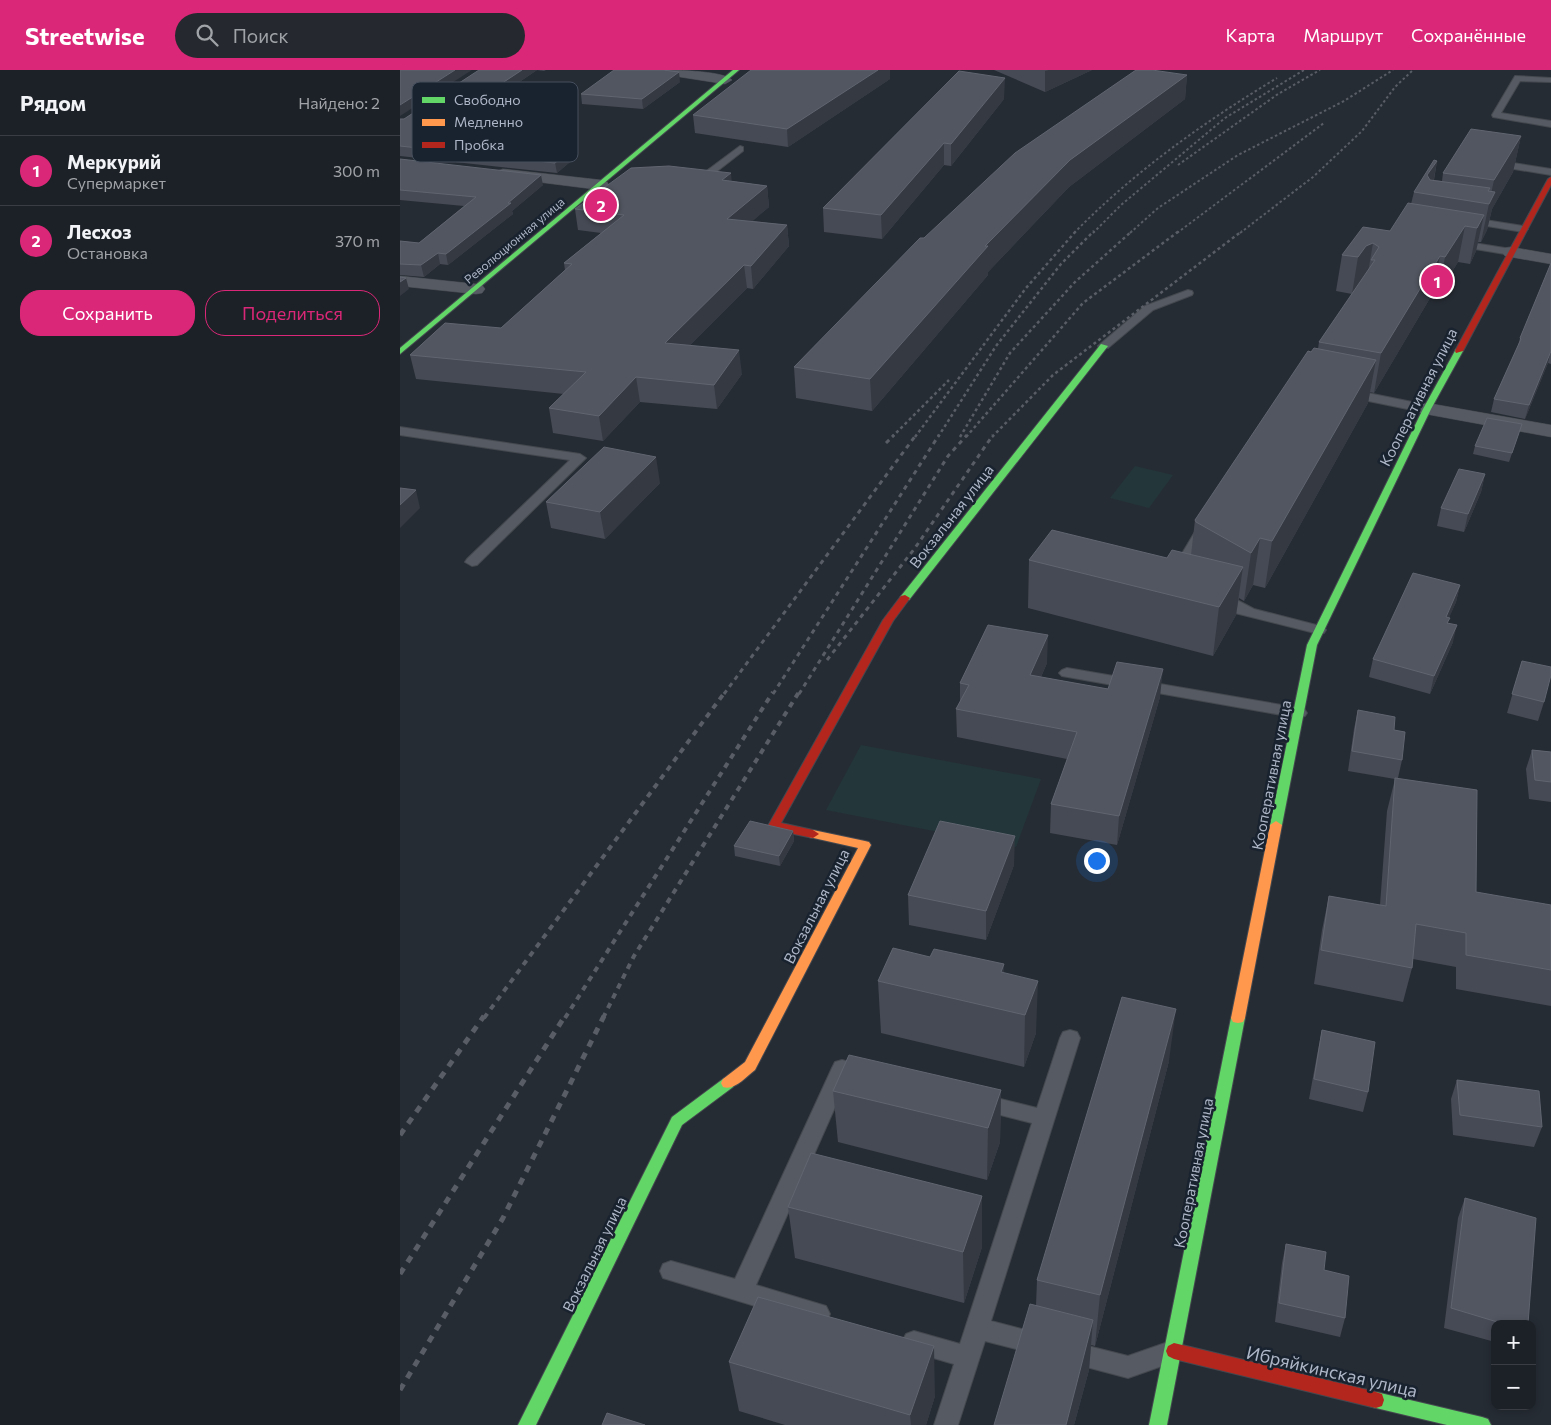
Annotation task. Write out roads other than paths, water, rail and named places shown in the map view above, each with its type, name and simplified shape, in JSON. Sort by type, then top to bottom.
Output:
[{"type":"street","points":[[661,70],[724,80]]},
{"type":"street","name":"Революционная улица","points":[[400,352],[606,185],[736,70]]},
{"type":"street","points":[[485,172],[606,185]]},
{"type":"street","name":"Кооперативная улица","points":[[1158,1425],[1312,644],[1427,409],[1551,179]]},
{"type":"street","points":[[1510,252],[1551,259]]},
{"type":"street","points":[[400,281],[476,289]]},
{"type":"street","name":"Вокзальная улица","points":[[526,1425],[677,1121],[750,1066],[865,845],[774,826],[888,620],[1104,346]]},
{"type":"street","points":[[1427,409],[1551,431]]},
{"type":"street","name":"Ибряйкинская улица","points":[[1174,1351],[1482,1425]]},
{"type":"lane","points":[[1551,80],[1518,78],[1496,115],[1551,124]]},
{"type":"lane","points":[[680,182],[700,181],[740,149]]},
{"type":"lane","points":[[1486,162],[1551,172]]},
{"type":"lane","points":[[1456,218],[1523,229]]},
{"type":"lane","points":[[1447,242],[1510,252]]},
{"type":"lane","points":[[1104,346],[1149,308],[1188,294]]},
{"type":"lane","points":[[1339,391],[1427,409]]},
{"type":"lane","points":[[400,431],[580,458],[472,562]]},
{"type":"lane","points":[[1192,578],[1183,573],[1181,567],[1210,520]]},
{"type":"lane","points":[[1206,594],[1250,613],[1319,630]]},
{"type":"lane","points":[[1066,673],[1299,713]]},
{"type":"lane","points":[[946,1425],[1070,1038]]},
{"type":"lane","points":[[741,1292],[842,1068],[880,1078]]},
{"type":"lane","points":[[958,1096],[1045,1118]]},
{"type":"lane","points":[[671,1271],[836,1319]]},
{"type":"lane","points":[[978,1328],[1128,1367],[1174,1351]]},
{"type":"lane","points":[[892,1335],[968,1357]]},
{"type":"railway","points":[[1093,233],[1121,205],[1225,118],[1304,70]]},
{"type":"railway","points":[[1178,165],[1278,94],[1320,70]]},
{"type":"railway","points":[[1130,233],[1158,208],[1238,155],[1344,101],[1393,70]]},
{"type":"railway","points":[[1240,233],[1313,177],[1362,131],[1395,87],[1413,70]]},
{"type":"railway","points":[[1076,231],[1097,210],[1146,168],[1223,112],[1277,78]]},
{"type":"railway","points":[[1177,233],[1324,123]]},
{"type":"railway","points":[[915,437],[1026,288],[1076,231]]},
{"type":"railway","points":[[938,437],[996,346],[1061,264],[1094,231]]},
{"type":"railway","points":[[960,437],[1010,353],[1075,282],[1132,231]]},
{"type":"railway","points":[[966,437],[1083,303],[1179,231]]},
{"type":"railway","points":[[992,437],[1053,375],[1242,231]]},
{"type":"railway","points":[[886,443],[949,380]]},
{"type":"railway","points":[[724,694],[916,435]]},
{"type":"railway","points":[[773,694],[939,435]]},
{"type":"railway","points":[[799,694],[948,456],[967,435]]},
{"type":"railway","points":[[827,660],[915,548],[993,435]]},
{"type":"railway","points":[[484,1018],[725,692]]},
{"type":"railway","points":[[565,1018],[773,692]]},
{"type":"railway","points":[[400,1390],[503,1218],[634,956],[799,692]]},
{"type":"railway","points":[[400,1135],[484,1016]]},
{"type":"railway","points":[[400,1274],[565,1016]]},
{"type":"place","name":"Лесхоз","points":[[601,205]]},
{"type":"place","name":"Меркурий","points":[[1437,281]]}]
